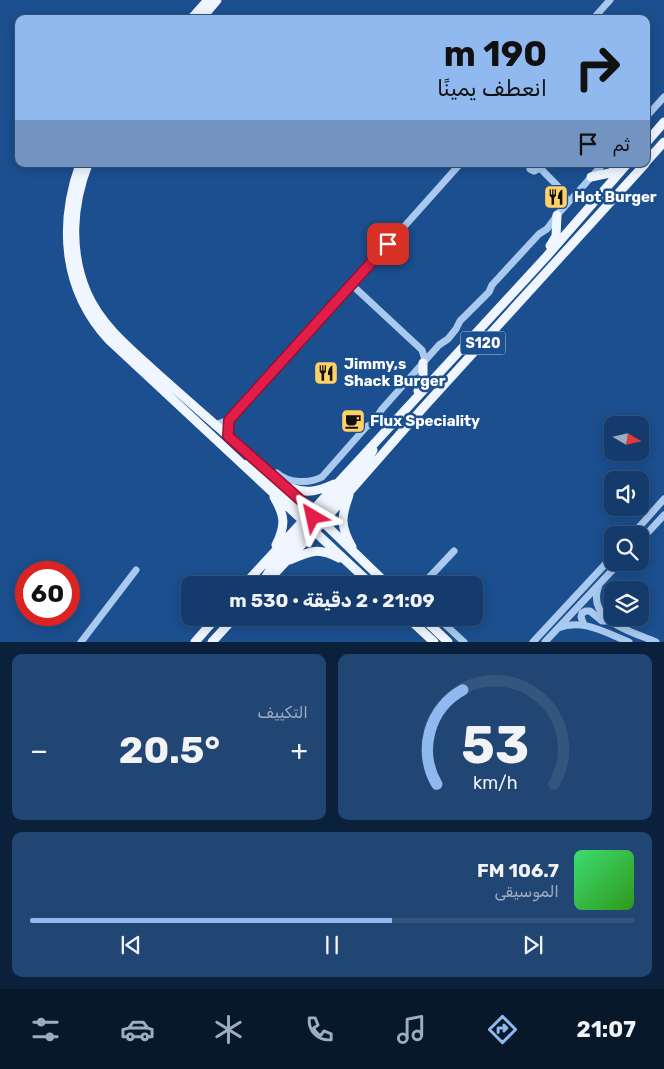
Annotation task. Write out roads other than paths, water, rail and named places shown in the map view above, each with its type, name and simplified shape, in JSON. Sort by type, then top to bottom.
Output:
[{"type":"main road","points":[[195,15],[208,0]]},
{"type":"main road","points":[[204,15],[217,0]]},
{"type":"main road","points":[[650,138],[664,122]]},
{"type":"main road","name":"S120","points":[[650,157],[664,142]]},
{"type":"main road","points":[[79,167],[71,196],[67,244],[72,275],[86,309],[109,340],[270,490],[313,520]]},
{"type":"main road","points":[[87,167],[78,195],[74,228],[76,257],[87,293],[99,314],[114,333],[214,425],[286,486],[347,563],[362,576]]},
{"type":"main road","points":[[591,177],[610,173],[617,167]]},
{"type":"main road","name":"S120","points":[[272,576],[286,563],[336,483],[546,257],[624,167]]},
{"type":"main road","name":"S120","points":[[252,576],[273,552],[351,490],[641,167]]},
{"type":"main road","points":[[546,257],[556,236],[556,216]]},
{"type":"main road","points":[[414,401],[423,383],[424,362]]},
{"type":"main road","points":[[266,576],[313,520],[367,460],[376,442]]},
{"type":"main road","points":[[243,464],[251,465],[258,470],[378,576]]},
{"type":"main road","points":[[286,486],[308,492],[317,491],[336,483]]},
{"type":"main road","points":[[270,490],[281,511],[284,523],[273,552]]},
{"type":"main road","points":[[351,490],[343,512],[342,524],[345,534],[357,556]]},
{"type":"main road","points":[[286,563],[305,553],[316,551],[328,553],[347,563]]},
{"type":"main road","points":[[195,642],[209,626]]},
{"type":"main road","points":[[212,642],[227,626]]},
{"type":"main road","points":[[417,626],[434,642]]},
{"type":"main road","points":[[431,626],[448,642]]},
{"type":"street","points":[[597,15],[610,0]]},
{"type":"street","points":[[650,113],[664,97]]},
{"type":"street","points":[[214,425],[229,420],[457,167]]},
{"type":"street","points":[[538,167],[562,191],[566,197],[567,204]]},
{"type":"street","points":[[259,463],[266,464],[287,480],[319,479],[366,427],[374,421],[382,409],[441,343],[448,339],[460,321],[484,297],[492,285],[539,234],[547,229],[556,216],[601,167]]},
{"type":"street","points":[[562,191],[576,194]]},
{"type":"street","points":[[352,285],[420,348],[424,354],[424,362]]},
{"type":"street","points":[[420,348],[434,351]]},
{"type":"street","points":[[228,436],[229,420]]},
{"type":"street","points":[[640,526],[664,499]]},
{"type":"street","points":[[649,531],[664,515]]},
{"type":"street","points":[[430,576],[454,551]]},
{"type":"street","points":[[533,642],[604,566]]},
{"type":"street","points":[[81,642],[136,570]]},
{"type":"street","points":[[545,642],[611,571]]},
{"type":"street","points":[[600,583],[597,604],[604,616]]},
{"type":"street","points":[[584,624],[580,617],[586,611],[590,611],[604,621]]},
{"type":"street","points":[[556,629],[570,624],[584,624],[629,642]]},
{"type":"street","points":[[447,626],[464,642]]},
{"type":"street","points":[[621,626],[656,642]]},
{"type":"place","name":"Hot Burger","points":[[556,197]]},
{"type":"place","name":"Jimmy,s Shack Burger","points":[[326,373]]},
{"type":"place","name":"Flux Speciality","points":[[353,421]]}]
